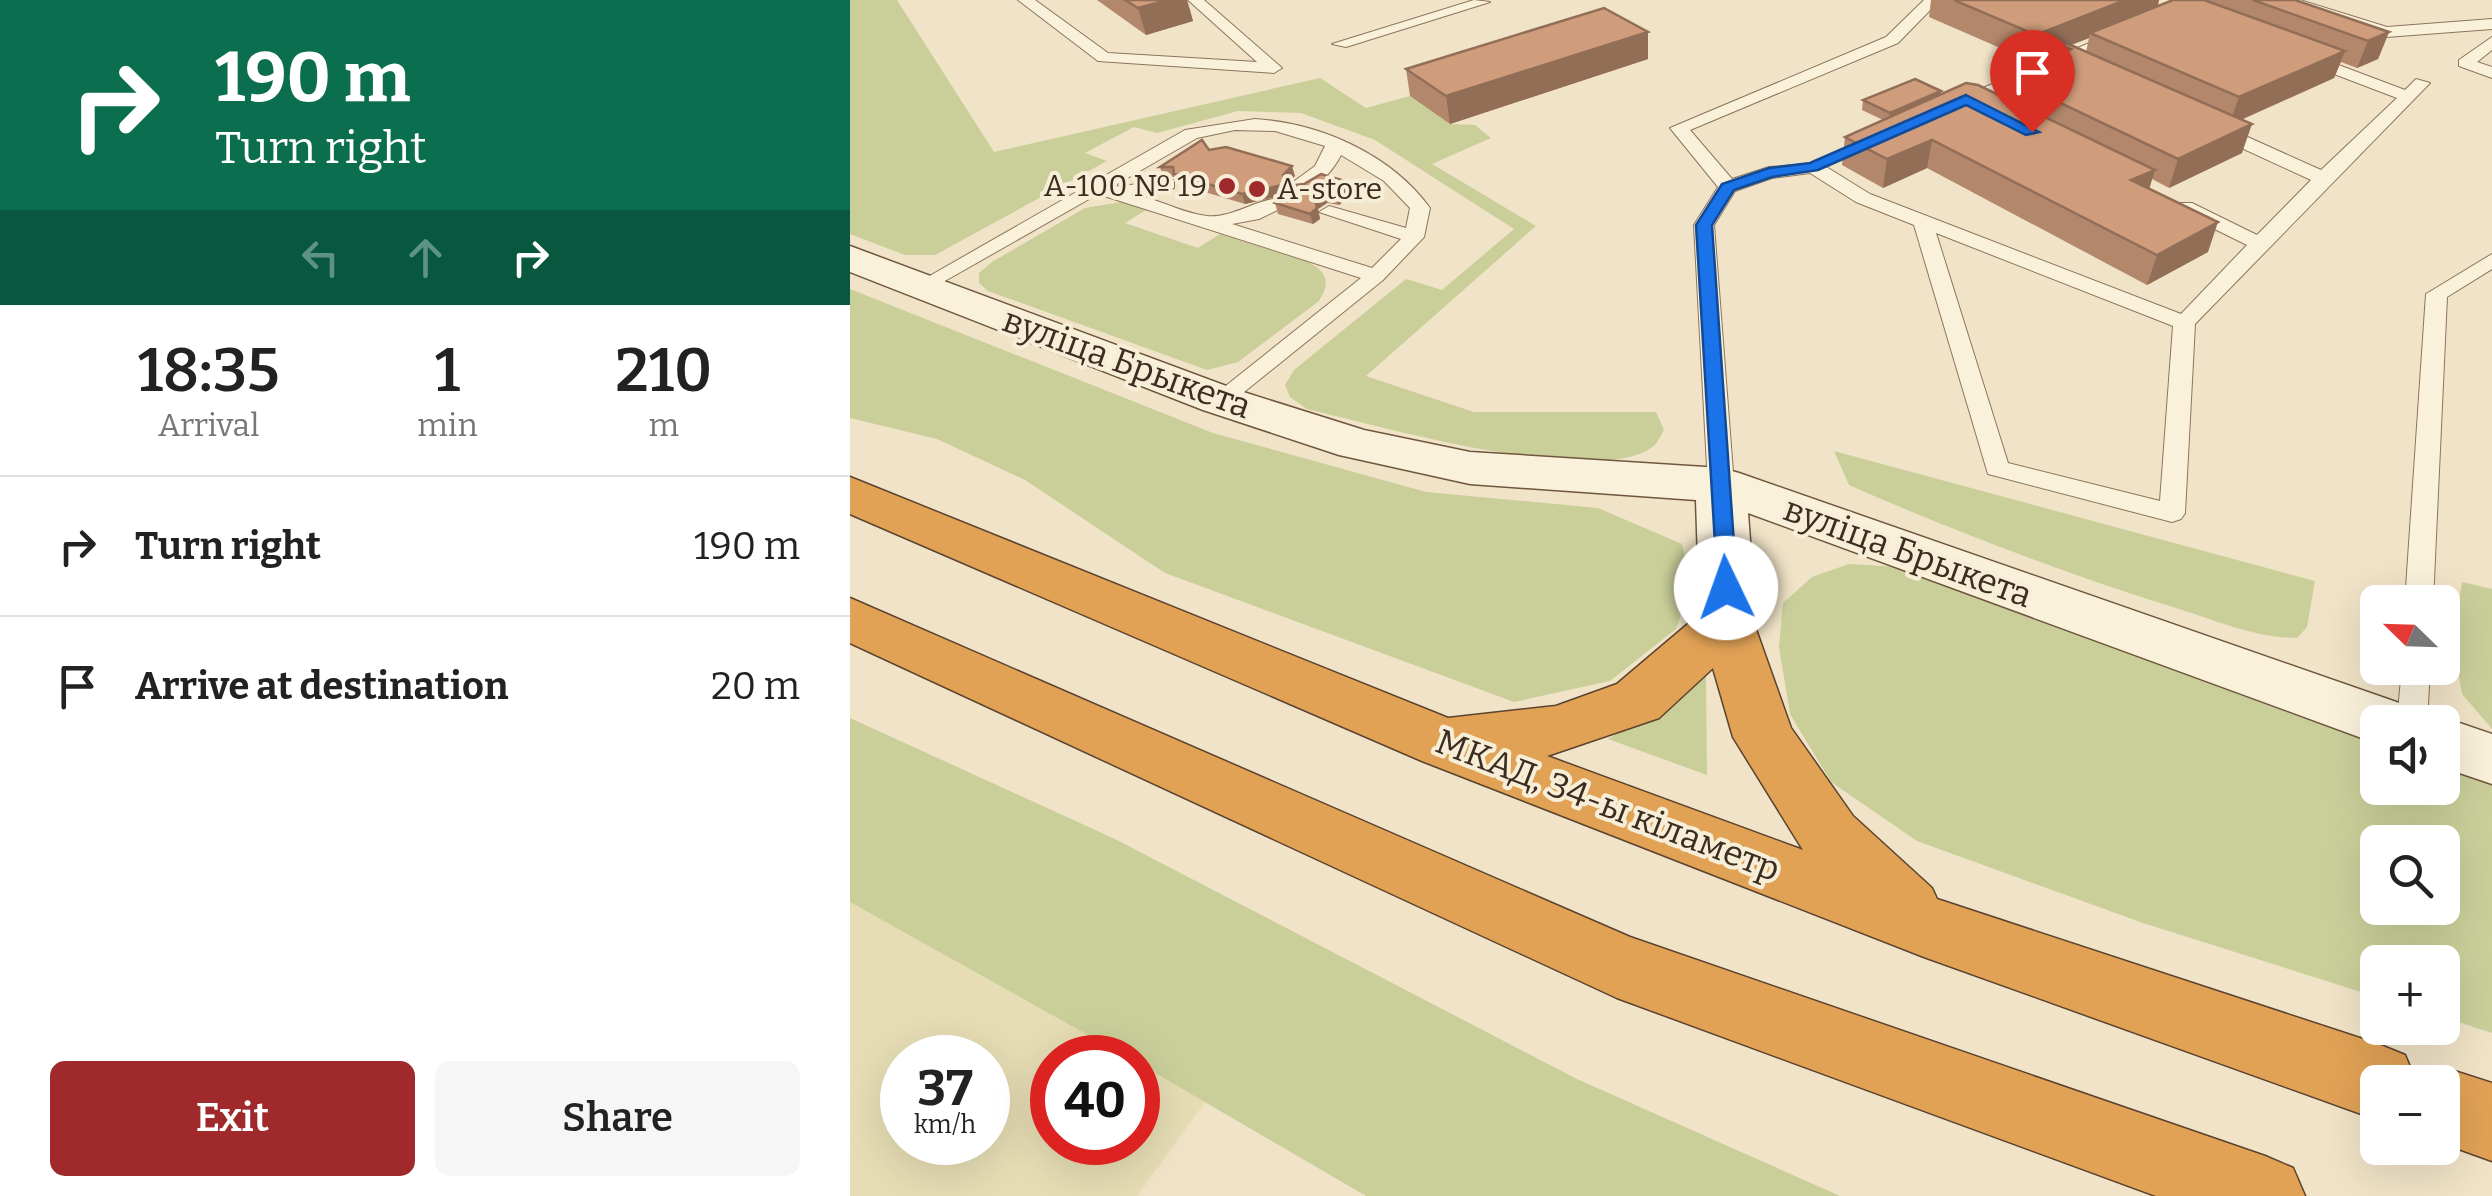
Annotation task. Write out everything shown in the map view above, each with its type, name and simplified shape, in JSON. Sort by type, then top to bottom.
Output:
[{"type":"highway","name":"МКАД, 34-ы кіламетр","points":[[850,494],[1444,743],[1924,926],[2360,1076]]},
{"type":"highway","points":[[850,619],[1617,965],[2265,1196]]},
{"type":"highway","points":[[1444,743],[1558,730],[1638,701],[1728,622],[1763,737],[1830,836],[1924,926]]},
{"type":"highway","points":[[2460,1111],[2492,1122]]},
{"type":"street","name":"вуліца Брыкета","points":[[850,258],[1220,400],[1356,444],[1470,468],[1721,485],[2360,713]]},
{"type":"street","points":[[1721,485],[1728,622]]},
{"type":"street","points":[[2460,748],[2492,759]]},
{"type":"lane","points":[[1025,0],[1104,58],[1274,68],[1195,0]]},
{"type":"lane","points":[[1728,187],[1678,128],[1892,40],[1933,0]]},
{"type":"lane","points":[[2285,0],[2386,32],[2492,24]]},
{"type":"lane","points":[[1340,44],[1484,1]]},
{"type":"lane","points":[[2001,116],[1958,103],[2066,63],[2145,25]]},
{"type":"lane","points":[[2492,42],[2466,64],[2492,73]]},
{"type":"lane","points":[[1923,222],[1997,468],[2172,513],[2184,323],[2415,89],[2285,50]]},
{"type":"lane","points":[[2199,122],[2323,178]]},
{"type":"lane","points":[[1232,143],[1279,123]]},
{"type":"lane","points":[[922,286],[1191,134],[1222,124],[1279,123],[1334,142],[1401,182],[1420,208],[1414,237],[1376,276],[1220,400]]},
{"type":"lane","points":[[1296,190],[1321,172],[1334,156],[1334,142]]},
{"type":"lane","points":[[1721,485],[1704,225],[1728,187],[1769,173],[1822,163],[1863,198],[2184,323]]},
{"type":"lane","points":[[1097,188],[1143,192],[1167,184]]},
{"type":"lane","points":[[1097,188],[1376,276]]},
{"type":"lane","points":[[2174,202],[2260,244]]},
{"type":"lane","points":[[1206,222],[1252,215],[1277,203]]},
{"type":"lane","points":[[1329,212],[1414,237]]},
{"type":"lane","points":[[2421,585],[2437,294],[2492,260]]},
{"type":"shaded area","points":[[850,902],[1088,1035],[1030,1035],[1030,1165],[1160,1165],[1137,1196],[850,1196]]},
{"type":"shaded area","points":[[1160,1075],[1206,1101],[1160,1164]]},
{"type":"green space","points":[[850,0],[897,0],[994,152],[1320,78],[1366,108],[1410,96],[1450,124],[1475,125],[1491,138],[1432,164],[1536,226],[1366,376],[1474,412],[1656,412],[1664,430],[1653,447],[1622,458],[1583,461],[1535,457],[1431,439],[1307,409],[1290,397],[1285,385],[1294,370],[1406,279],[1442,290],[1514,229],[1375,140],[1301,113],[1238,111],[1157,133],[1134,127],[1085,153],[1107,161],[935,255],[905,255],[850,234]]},
{"type":"green space","points":[[1121,202],[1146,210],[1125,223],[1198,248],[1220,234],[1308,262],[1325,278],[1323,294],[1238,362],[1207,370],[988,291],[979,283],[979,273],[992,262],[1085,208]]},
{"type":"green space","points":[[850,289],[1213,433],[1426,492],[1598,508],[1682,544],[1691,584],[1676,629],[1610,681],[1514,702],[1165,573],[1025,480],[937,439],[850,418]]},
{"type":"green space","points":[[1834,451],[2315,581],[2307,627],[2297,638],[2252,632],[2012,552],[1849,485]]},
{"type":"green space","points":[[1849,564],[1901,567],[2360,736],[2360,805],[2460,805],[2460,770],[2492,780],[2492,1033],[2460,1023],[2460,945],[2360,945],[2360,992],[2143,923],[1917,841],[1831,782],[1790,714],[1779,647],[1783,603],[1812,577]]},
{"type":"green space","points":[[2462,582],[2492,589],[2492,729],[2462,694]]},
{"type":"green space","points":[[1706,676],[1707,775],[1608,739]]},
{"type":"green space","points":[[850,718],[1115,839],[1577,1079],[1840,1196],[1366,1196],[1160,1076],[1160,1035],[1088,1035],[850,902]]},
{"type":"building","points":[[1125,0],[1168,0],[1138,8]]},
{"type":"building","points":[[1954,0],[2125,0],[2036,35]]},
{"type":"building","points":[[2173,0],[2204,0],[2345,51],[2239,97],[2090,33]]},
{"type":"building","points":[[2253,0],[2295,0],[2389,32],[2368,41]]},
{"type":"building","points":[[1604,8],[1648,32],[1446,96],[1406,69]]},
{"type":"building","points":[[2066,43],[2252,124],[2178,159],[2002,75],[2071,49],[2061,45]]},
{"type":"building","points":[[1915,79],[1941,91],[1890,113],[1863,100]]},
{"type":"building","points":[[1966,83],[1978,85],[2155,170],[2131,180],[2218,222],[2157,255],[1932,140],[1887,159],[1845,137]]},
{"type":"building","points":[[1202,140],[1209,150],[1226,147],[1292,166],[1283,175],[1286,186],[1304,184],[1321,174],[1352,183],[1336,194],[1325,192],[1315,198],[1317,208],[1310,214],[1275,203],[1285,197],[1282,185],[1242,194],[1174,174],[1173,167],[1160,167]]},
{"type":"place","name":"А-100 № 19","points":[[1227,186]]},
{"type":"place","name":"А-store","points":[[1257,189]]},
{"type":"route","points":[[1726,588],[1704,225],[1728,187],[1769,173],[1813,167],[1966,100],[2032,132]]}]
